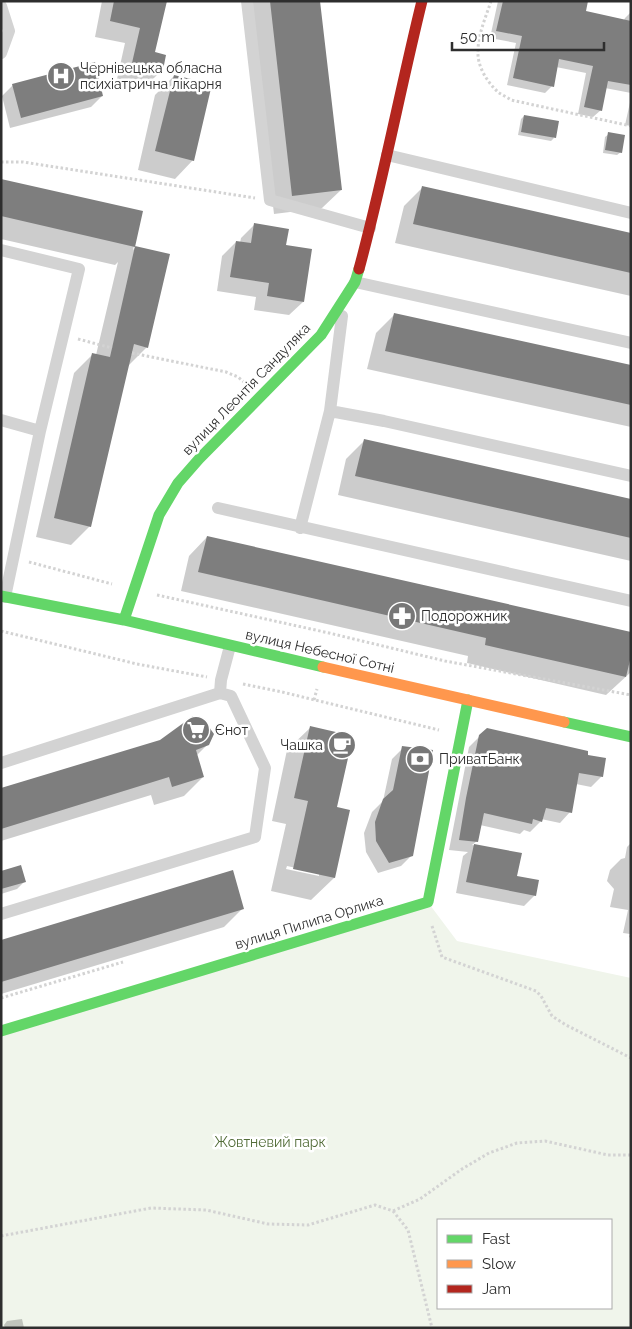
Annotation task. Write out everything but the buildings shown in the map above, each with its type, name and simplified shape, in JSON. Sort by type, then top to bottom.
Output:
[{"type":"street","name":"вулиця Леонтія Сандуляка","points":[[124,620],[160,515],[178,483],[199,459],[321,335],[355,282],[370,228],[422,1]]},
{"type":"street","name":"вулиця Небесної Сотні","points":[[3,597],[124,620],[631,737]]},
{"type":"street","name":"вулиця Пилипа Орлика","points":[[1,1031],[428,902],[468,700]]},
{"type":"lane","points":[[247,1],[270,200],[370,228]]},
{"type":"lane","points":[[1,6],[9,31],[1,53]]},
{"type":"lane","points":[[386,155],[631,213]]},
{"type":"lane","points":[[1,250],[79,269],[3,597]]},
{"type":"lane","points":[[355,282],[631,343]]},
{"type":"lane","points":[[300,528],[330,411],[344,301]]},
{"type":"lane","points":[[330,411],[384,421],[631,476]]},
{"type":"lane","points":[[1,420],[40,431]]},
{"type":"lane","points":[[218,508],[631,602]]},
{"type":"lane","points":[[220,686],[230,646]]},
{"type":"lane","points":[[1,763],[220,686]]},
{"type":"lane","points":[[1,914],[255,837],[265,768],[232,696],[220,686]]},
{"type":"path","points":[[491,1],[480,34],[478,52],[480,65],[485,77],[499,93],[512,100],[631,126]]},
{"type":"path","points":[[1,162],[23,162],[270,200]]},
{"type":"path","points":[[63,335],[112,348]]},
{"type":"path","points":[[132,353],[226,372],[238,377],[262,395]]},
{"type":"path","points":[[13,558],[134,590],[446,661],[631,695]]},
{"type":"path","points":[[1,631],[220,686],[282,692],[462,734]]},
{"type":"path","points":[[431,923],[442,958],[536,991],[552,1016],[631,1058]]},
{"type":"path","points":[[1,998],[123,962]]},
{"type":"path","points":[[393,1212],[420,1198],[489,1153],[517,1143],[544,1141],[608,1155],[631,1155]]},
{"type":"path","points":[[1,1236],[151,1208],[206,1210],[268,1224],[308,1225],[375,1205],[393,1212],[408,1230],[432,1328]]},
{"type":"green space","name":"Жовтневий парк","points":[[427,901],[457,941],[631,978],[631,1328],[1,1328],[1,1029]]},
{"type":"traffic: fast","points":[[124,620],[159,515],[178,483],[199,459],[321,335],[355,282],[359,269]]},
{"type":"traffic: fast","points":[[1,596],[124,620],[323,667]]},
{"type":"traffic: fast","points":[[1,1031],[428,902],[468,700]]},
{"type":"traffic: fast","points":[[564,722],[631,737]]},
{"type":"traffic: slow","points":[[323,667],[564,722]]},
{"type":"traffic: jam","points":[[359,269],[422,1]]},
{"type":"place","name":"Чернівецька обласна психіатрична лікарня","points":[[61,76]]},
{"type":"place","name":"Подорожник","points":[[402,616]]},
{"type":"place","name":"Єнот","points":[[196,730]]},
{"type":"place","name":"Чашка","points":[[342,745]]},
{"type":"place","name":"ПриватБанк","points":[[420,759]]}]
